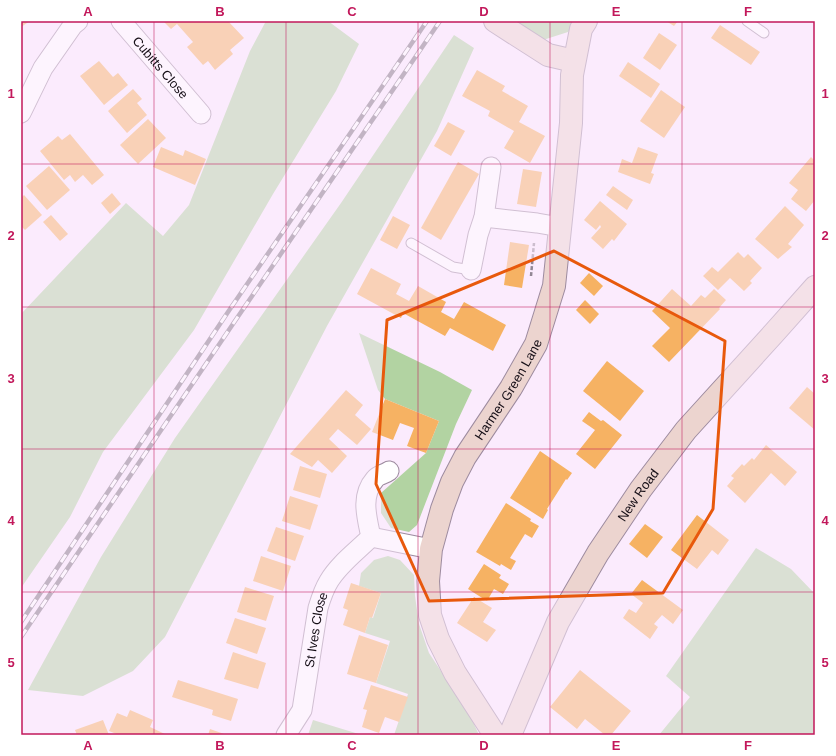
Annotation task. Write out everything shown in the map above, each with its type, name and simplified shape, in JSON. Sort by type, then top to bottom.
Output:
[{"type":"street","points":[[21,113],[43,68],[73,25],[78,21]]},
{"type":"street","name":"Cubitts Close","points":[[121,21],[201,114]]},
{"type":"street","points":[[495,21],[548,55],[574,62]]},
{"type":"street","name":"Harmer Green Lane","points":[[495,735],[455,673],[438,639],[430,615],[428,581],[431,549],[442,509],[452,482],[465,456],[511,388],[536,344],[554,286],[571,123],[572,76],[582,29],[586,21]]},
{"type":"street","points":[[470,270],[478,235],[484,217],[491,167]]},
{"type":"street","points":[[484,217],[560,227]]},
{"type":"street","name":"New Road","points":[[510,735],[558,622],[598,553],[641,489],[686,430],[815,287]]},
{"type":"street","points":[[389,471],[376,478],[369,488],[366,497],[365,510],[371,537],[431,549]]},
{"type":"street","name":"St Ives Close","points":[[286,735],[302,710],[318,608],[324,592],[340,566],[371,537]]},
{"type":"lane","points":[[747,21],[764,33]]},
{"type":"lane","points":[[411,243],[453,267],[470,270]]},
{"type":"highlighted area","points":[[554,251],[725,341],[713,509],[663,593],[429,601],[376,484],[387,320]]},
{"type":"green space","points":[[266,21],[328,21],[359,44],[336,91],[273,194],[194,330],[103,452],[70,517],[21,588],[21,314],[126,203],[163,236],[189,205],[250,51]]},
{"type":"green space","points":[[516,21],[576,21],[568,32],[543,40]]},
{"type":"green space","points":[[454,35],[474,48],[437,131],[327,326],[165,637],[133,671],[83,696],[28,690],[101,557],[175,438],[341,203]]},
{"type":"green space","points":[[359,333],[440,372],[472,390],[456,424],[417,525],[409,532],[391,528],[381,513],[381,493],[426,453],[439,421],[385,399],[378,390]]},
{"type":"green space","points":[[756,548],[791,569],[815,594],[815,735],[659,735],[690,697],[666,676]]},
{"type":"green space","points":[[388,556],[400,560],[414,575],[419,624],[429,653],[470,715],[479,735],[394,735],[408,694],[376,683],[390,641],[365,633],[370,617],[373,618],[381,593],[359,586],[361,573],[374,560]]},
{"type":"green space","points":[[313,720],[362,735],[308,735]]},
{"type":"building","points":[[21,21],[30,21],[21,27]]},
{"type":"building","points":[[163,21],[228,21],[244,38],[230,50],[233,54],[215,70],[208,61],[203,65],[187,47],[193,42],[177,24],[171,29]]},
{"type":"building","points":[[666,21],[678,21],[674,26]]},
{"type":"building","points":[[720,25],[760,52],[751,65],[711,38]]},
{"type":"building","points":[[659,33],[677,45],[660,70],[643,58]]},
{"type":"building","points":[[99,61],[113,77],[118,73],[128,85],[104,105],[80,76]]},
{"type":"building","points":[[628,62],[660,84],[651,98],[619,76]]},
{"type":"building","points":[[477,70],[505,86],[502,91],[528,106],[519,122],[545,136],[530,163],[504,148],[514,131],[488,116],[490,111],[462,96]]},
{"type":"building","points":[[133,89],[142,99],[137,103],[147,115],[127,133],[108,111]]},
{"type":"building","points":[[661,90],[685,107],[664,138],[640,121]]},
{"type":"building","points":[[148,119],[166,138],[138,164],[120,145]]},
{"type":"building","points":[[448,122],[465,131],[451,156],[434,146]]},
{"type":"building","points":[[70,134],[104,175],[92,185],[83,175],[75,182],[70,175],[64,180],[40,151],[58,136],[62,140]]},
{"type":"building","points":[[161,147],[183,156],[185,150],[206,159],[195,185],[153,167]]},
{"type":"building","points":[[638,147],[658,154],[651,173],[654,174],[650,184],[618,172],[622,159],[632,163]]},
{"type":"building","points":[[811,157],[815,161],[815,200],[806,211],[791,199],[798,190],[789,183]]},
{"type":"building","points":[[458,162],[479,174],[441,240],[421,228]]},
{"type":"building","points":[[49,166],[70,190],[47,210],[26,186]]},
{"type":"building","points":[[523,169],[542,172],[536,207],[517,204]]},
{"type":"building","points":[[613,186],[633,200],[627,210],[606,195]]},
{"type":"building","points":[[112,193],[121,204],[110,214],[101,203]]},
{"type":"building","points":[[24,195],[42,215],[25,230],[21,226],[21,198]]},
{"type":"building","points":[[600,201],[627,224],[614,241],[612,239],[603,249],[591,238],[601,227],[600,225],[596,230],[584,220]]},
{"type":"building","points":[[785,206],[804,225],[788,244],[792,247],[778,259],[755,239]]},
{"type":"building","points":[[51,215],[68,234],[60,241],[43,222]]},
{"type":"building","points":[[393,216],[410,225],[397,249],[380,240]]},
{"type":"building","points":[[510,242],[529,245],[522,288],[504,285]]},
{"type":"building","points":[[738,252],[744,258],[748,254],[762,268],[750,281],[752,283],[744,291],[730,278],[718,290],[703,276],[712,267],[718,272]]},
{"type":"building","points":[[371,268],[401,284],[396,294],[409,301],[418,286],[446,302],[441,312],[454,319],[464,302],[506,325],[493,351],[450,328],[445,336],[403,313],[401,318],[357,294]]},
{"type":"building","points":[[589,273],[603,286],[594,296],[580,283]]},
{"type":"building","points":[[672,289],[691,306],[701,295],[705,298],[714,289],[726,300],[719,308],[720,309],[669,362],[652,346],[670,328],[652,311]]},
{"type":"building","points":[[585,300],[599,314],[590,324],[576,310]]},
{"type":"building","points":[[607,361],[644,391],[620,421],[583,391]]},
{"type":"building","points":[[807,387],[815,394],[815,430],[789,408]]},
{"type":"building","points":[[346,390],[363,405],[355,415],[371,429],[357,445],[338,429],[329,439],[347,456],[332,473],[318,460],[312,467],[290,454]]},
{"type":"building","points":[[385,399],[439,421],[426,453],[407,446],[414,428],[400,423],[393,440],[372,432]]},
{"type":"building","points":[[589,412],[601,421],[603,420],[622,435],[595,469],[576,454],[595,430],[582,421]]},
{"type":"building","points":[[766,445],[797,472],[785,486],[771,473],[745,503],[727,486],[734,478],[731,476],[742,464],[744,466],[752,458],[754,460]]},
{"type":"building","points":[[540,451],[572,473],[567,480],[566,479],[547,509],[548,510],[543,519],[510,498]]},
{"type":"building","points":[[300,466],[327,474],[320,498],[293,490]]},
{"type":"building","points":[[290,496],[318,505],[310,530],[282,521]]},
{"type":"building","points":[[506,503],[539,526],[532,538],[525,534],[510,558],[516,561],[511,570],[501,564],[500,566],[476,552]]},
{"type":"building","points":[[697,515],[729,540],[718,555],[712,550],[697,569],[671,550]]},
{"type":"building","points":[[645,524],[663,537],[647,558],[629,544]]},
{"type":"building","points":[[276,527],[304,536],[295,561],[267,551]]},
{"type":"building","points":[[261,556],[291,566],[283,591],[253,581]]},
{"type":"building","points":[[484,564],[501,575],[499,578],[509,584],[503,594],[494,589],[487,601],[468,589]]},
{"type":"building","points":[[642,580],[683,610],[673,624],[662,615],[654,624],[658,627],[650,639],[623,618],[629,609],[636,613],[643,603],[631,594]]},
{"type":"building","points":[[351,583],[381,593],[372,618],[370,617],[365,633],[343,625],[348,610],[343,608]]},
{"type":"building","points":[[245,587],[274,596],[266,621],[237,612]]},
{"type":"building","points":[[474,597],[492,608],[483,622],[496,630],[487,642],[457,623]]},
{"type":"building","points":[[235,618],[266,628],[257,654],[226,643]]},
{"type":"building","points":[[359,635],[388,645],[376,683],[347,674]]},
{"type":"building","points":[[233,652],[266,663],[258,689],[224,679]]},
{"type":"building","points":[[580,670],[631,711],[611,735],[605,735],[585,719],[577,729],[550,707]]},
{"type":"building","points":[[178,680],[238,699],[231,721],[212,715],[213,710],[172,697]]},
{"type":"building","points":[[371,685],[408,697],[399,722],[385,717],[379,733],[362,727],[367,710],[363,709]]},
{"type":"building","points":[[130,710],[153,720],[150,727],[167,735],[119,735],[109,731],[117,713],[127,717]]},
{"type":"building","points":[[103,720],[109,735],[77,735],[75,730]]},
{"type":"building","points":[[210,729],[227,735],[208,735]]},
{"type":"railway","points":[[21,622],[228,312],[427,21]]},
{"type":"railway","points":[[21,637],[440,21]]}]
